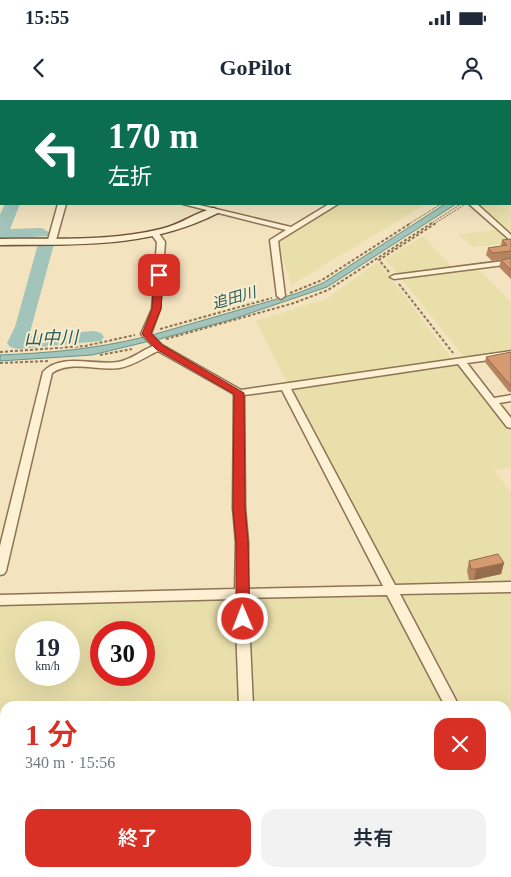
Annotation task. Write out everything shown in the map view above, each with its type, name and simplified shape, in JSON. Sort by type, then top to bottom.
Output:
[{"type":"street","points":[[52,240],[62,205]]},
{"type":"street","points":[[190,205],[292,229]]},
{"type":"street","points":[[0,242],[119,238],[155,234],[187,225],[223,205]]},
{"type":"street","points":[[280,296],[273,241],[332,205]]},
{"type":"street","points":[[473,205],[511,239]]},
{"type":"street","points":[[0,571],[48,372],[54,367],[64,365],[119,365],[152,339],[161,242],[155,234]]},
{"type":"street","points":[[394,277],[511,262]]},
{"type":"street","points":[[152,339],[239,393],[511,354]]},
{"type":"street","points":[[460,361],[511,426]]},
{"type":"street","points":[[285,386],[449,701]]},
{"type":"street","points":[[239,393],[239,508],[242,542],[246,701]]},
{"type":"street","points":[[491,401],[511,398]]},
{"type":"street","points":[[0,600],[511,587]]},
{"type":"path","points":[[0,352],[91,346],[152,339],[322,280],[438,205]]},
{"type":"path","points":[[94,356],[152,339],[294,303],[328,290],[460,205]]},
{"type":"path","points":[[0,363],[49,360]]},
{"type":"shaded area","points":[[336,205],[424,205],[291,285],[278,241]]},
{"type":"shaded area","points":[[479,205],[510,205],[511,231],[508,232]]},
{"type":"shaded area","points":[[496,230],[510,243],[472,247],[459,234]]},
{"type":"shaded area","points":[[423,236],[452,267],[397,273],[385,259]]},
{"type":"shaded area","points":[[376,263],[380,264],[452,359],[288,384],[256,321],[326,299]]},
{"type":"shaded area","points":[[478,269],[511,302],[511,350],[464,357],[401,278]]},
{"type":"shaded area","points":[[458,364],[511,431],[511,467],[494,470],[511,493],[511,582],[394,585],[292,388]]},
{"type":"shaded area","points":[[511,593],[511,701],[459,701],[403,596]]},
{"type":"shaded area","points":[[387,595],[441,701],[252,701],[249,598]]},
{"type":"shaded area","points":[[233,598],[237,602],[238,701],[0,701],[0,607],[6,603]]},
{"type":"water","points":[[443,205],[454,205],[327,287],[230,320],[156,340],[152,335],[298,293],[323,283]]},
{"type":"water","points":[[144,337],[150,341],[92,355],[0,361],[0,355],[72,350]]},
{"type":"building","points":[[511,239],[511,251],[493,253],[488,248],[507,245],[502,240]]},
{"type":"building","points":[[511,258],[511,270],[501,260]]},
{"type":"building","points":[[511,352],[511,386],[486,357]]},
{"type":"building","points":[[498,554],[504,563],[471,569],[469,561]]},
{"type":"waterway","name":"山中川","points":[[0,233],[12,205]]},
{"type":"waterway","name":"山中川","points":[[0,234],[42,233]]},
{"type":"waterway","name":"山中川","points":[[23,325],[46,244]]},
{"type":"waterway","name":"山中川","points":[[21,331],[17,343],[94,337]]},
{"type":"route","points":[[159,275],[156,309],[146,334],[159,347],[239,393],[239,508],[242,542],[243,619]]},
{"type":"water label","name":"追田川","points":[[234,298]]}]
